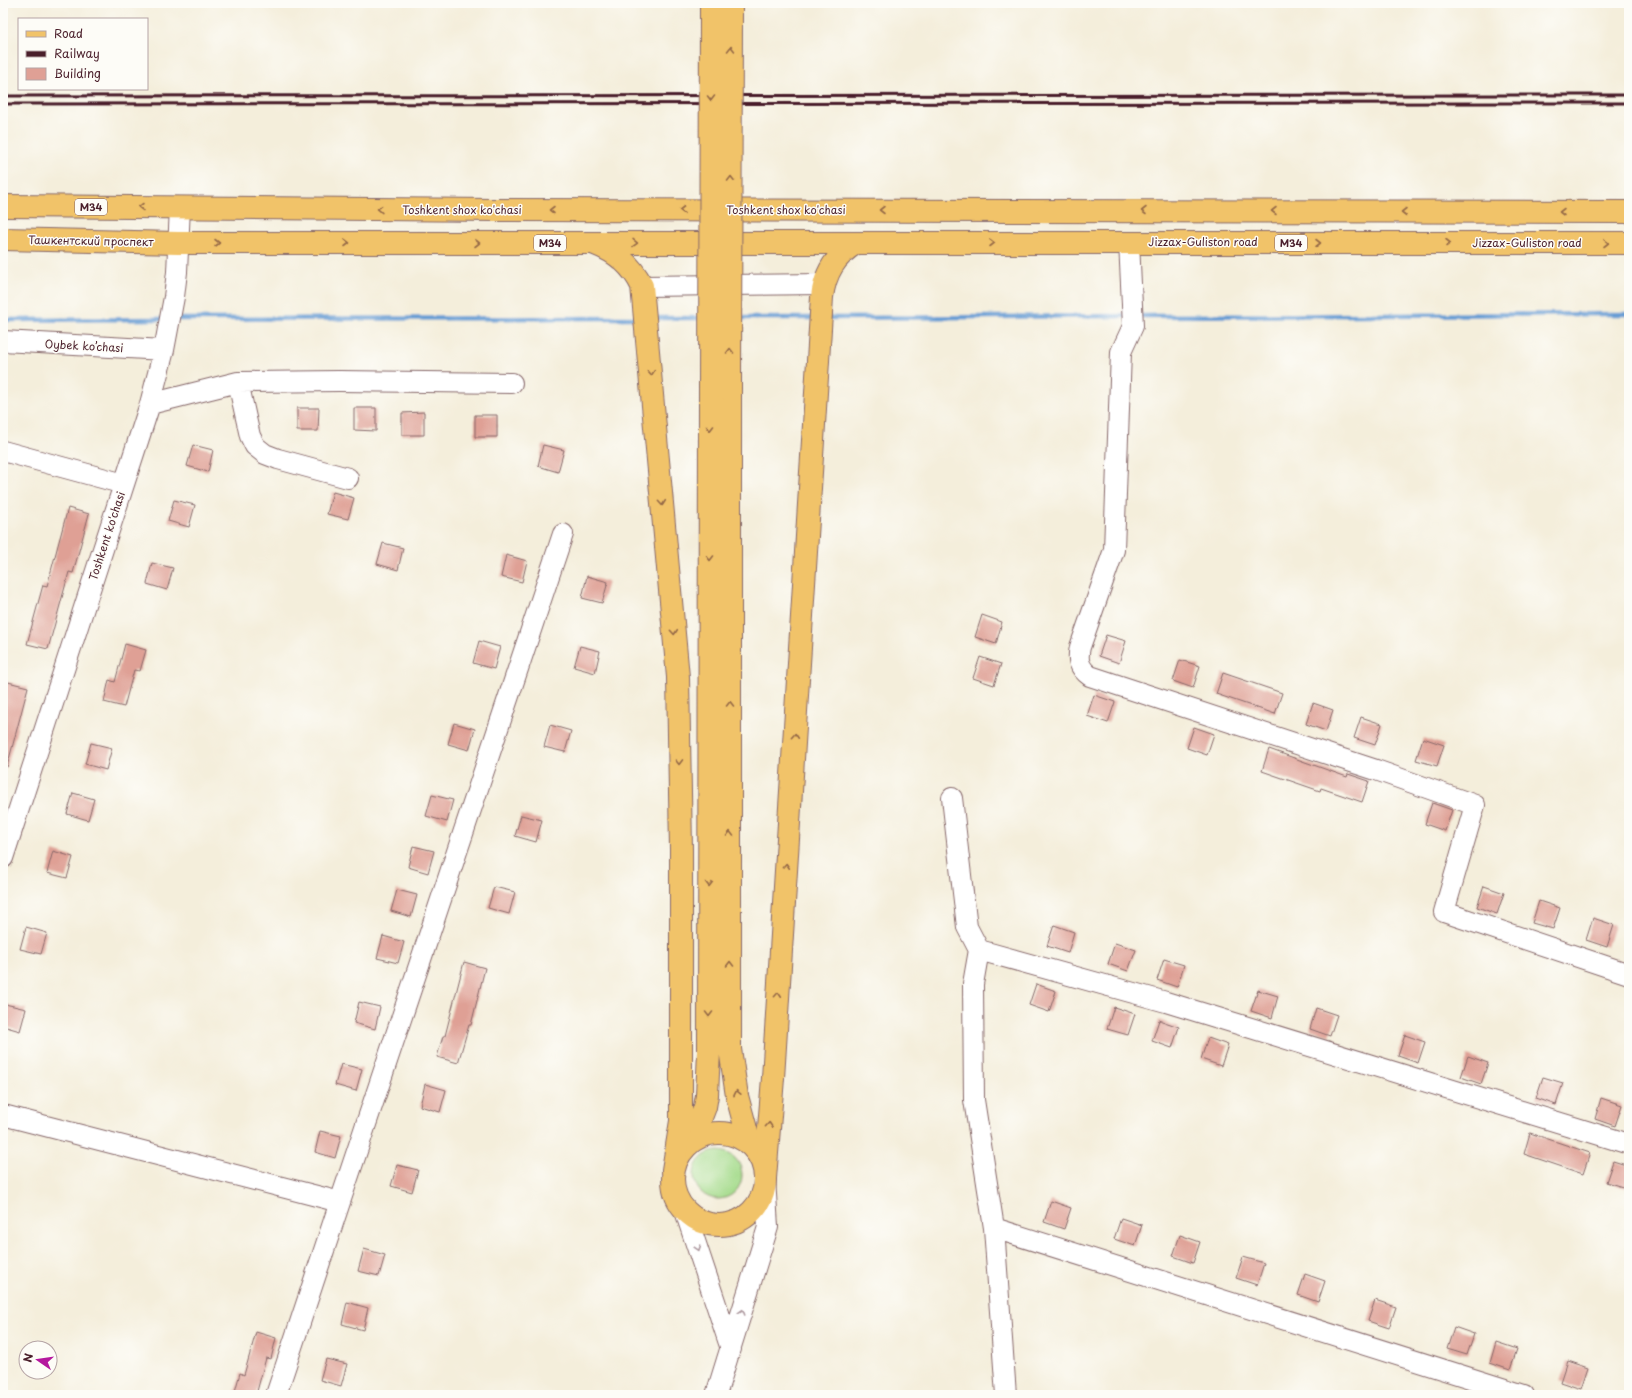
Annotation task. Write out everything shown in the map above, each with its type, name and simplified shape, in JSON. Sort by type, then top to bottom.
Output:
[{"type":"main road","points":[[711,3],[720,389],[730,1049],[737,1096],[750,1144],[761,1159],[765,1178]]},
{"type":"main road","points":[[692,1141],[701,1118],[707,1095],[720,389],[731,3]]},
{"type":"main road","name":"Toshkent shox ko'chasi","points":[[3,206],[488,210],[1629,212]]},
{"type":"main road","name":"Ташкентский проспект","points":[[3,240],[178,243]]},
{"type":"main road","name":"M34","points":[[178,243],[856,243]]},
{"type":"main road","points":[[592,243],[619,256],[634,271],[643,292],[678,677],[681,858],[681,1121],[673,1170],[673,1188],[685,1211],[696,1219],[708,1224],[722,1225],[736,1222],[744,1218],[757,1204],[764,1187],[776,1030],[823,291],[827,274],[836,260],[842,253],[856,243]]},
{"type":"main road","name":"Jizzax-Guliston road","points":[[856,243],[1629,243]]},
{"type":"main road","points":[[673,1170],[680,1154],[692,1141],[708,1133],[725,1132],[750,1144]]},
{"type":"street","name":"Toshkent ko'chasi","points":[[3,858],[150,404],[166,341],[174,298],[180,207]]},
{"type":"street","points":[[1129,242],[1133,318],[1121,352],[1114,550],[1080,647],[1078,662],[1083,671],[1090,676],[1376,770],[1475,805],[1444,912],[1629,974]]},
{"type":"street","points":[[643,292],[823,291]]},
{"type":"street","name":"Oybek ko’chasi","points":[[3,341],[166,341]]},
{"type":"street","points":[[150,404],[238,382],[339,381],[512,383]]},
{"type":"street","points":[[238,382],[250,436],[255,446],[265,454],[348,478]]},
{"type":"street","points":[[3,451],[124,484]]},
{"type":"street","points":[[276,1395],[563,534]]},
{"type":"street","points":[[952,798],[967,927],[979,950],[973,984],[974,1100],[994,1228],[1006,1395]]},
{"type":"street","points":[[979,950],[1166,1002],[1629,1144]]},
{"type":"street","points":[[3,1115],[340,1202]]},
{"type":"street","points":[[716,1395],[768,1227],[765,1178]]},
{"type":"street","points":[[685,1211],[731,1349]]},
{"type":"street","points":[[994,1228],[1524,1395]]},
{"type":"green space","points":[[718,1151],[727,1153],[735,1158],[740,1166],[742,1175],[740,1184],[735,1192],[727,1197],[718,1199],[709,1197],[701,1192],[696,1184],[694,1175],[696,1166],[701,1158],[709,1153]]},
{"type":"building","points":[[297,408],[319,408],[318,431],[297,431]]},
{"type":"building","points":[[354,408],[376,408],[376,431],[354,430]]},
{"type":"building","points":[[424,412],[424,435],[402,435],[402,413]]},
{"type":"building","points":[[475,415],[497,415],[497,437],[475,437]]},
{"type":"building","points":[[193,445],[213,450],[208,472],[187,466]]},
{"type":"building","points":[[543,445],[564,450],[558,472],[538,466]]},
{"type":"building","points":[[333,492],[354,498],[348,519],[327,514]]},
{"type":"building","points":[[174,500],[195,505],[189,527],[168,521]]},
{"type":"building","points":[[68,508],[89,514],[73,573],[69,572],[48,649],[27,644],[43,585],[47,586]]},
{"type":"building","points":[[383,543],[403,548],[398,570],[377,564]]},
{"type":"building","points":[[506,555],[527,561],[522,582],[501,577]]},
{"type":"building","points":[[152,563],[173,568],[167,590],[147,584]]},
{"type":"building","points":[[587,576],[608,582],[602,603],[582,598]]},
{"type":"building","points":[[982,615],[1002,622],[996,644],[975,637]]},
{"type":"building","points":[[1106,635],[1126,641],[1119,663],[1099,656]]},
{"type":"building","points":[[479,641],[500,647],[494,669],[473,663]]},
{"type":"building","points":[[125,644],[146,650],[140,671],[134,670],[124,707],[104,702],[109,680],[115,682]]},
{"type":"building","points":[[580,646],[600,651],[595,673],[574,667]]},
{"type":"building","points":[[980,657],[1001,664],[994,685],[973,678]]},
{"type":"building","points":[[1180,660],[1200,666],[1193,688],[1173,681]]},
{"type":"building","points":[[1223,673],[1282,693],[1275,714],[1216,694]]},
{"type":"building","points":[[8,682],[28,687],[7,767],[3,767],[3,700]]},
{"type":"building","points":[[1094,695],[1115,702],[1108,723],[1087,716]]},
{"type":"building","points":[[1313,703],[1333,710],[1326,731],[1306,724]]},
{"type":"building","points":[[1361,717],[1382,724],[1375,745],[1354,738]]},
{"type":"building","points":[[454,723],[475,729],[469,750],[448,744]]},
{"type":"building","points":[[550,725],[571,731],[565,752],[544,747]]},
{"type":"building","points":[[1194,727],[1214,734],[1207,755],[1187,748]]},
{"type":"building","points":[[1423,738],[1444,745],[1437,766],[1416,760]]},
{"type":"building","points":[[91,743],[112,748],[106,770],[85,764]]},
{"type":"building","points":[[1269,749],[1347,777],[1348,774],[1369,781],[1362,802],[1321,788],[1320,791],[1262,771]]},
{"type":"building","points":[[73,793],[94,799],[88,820],[67,814]]},
{"type":"building","points":[[432,795],[453,800],[447,822],[426,816]]},
{"type":"building","points":[[1432,803],[1452,810],[1445,831],[1425,824]]},
{"type":"building","points":[[521,815],[542,820],[536,842],[515,836]]},
{"type":"building","points":[[413,846],[434,851],[428,873],[408,867]]},
{"type":"building","points":[[53,851],[73,857],[67,878],[47,873]]},
{"type":"building","points":[[1484,886],[1504,893],[1497,914],[1477,907]]},
{"type":"building","points":[[494,887],[515,892],[509,914],[488,908]]},
{"type":"building","points":[[397,890],[417,895],[411,917],[391,911]]},
{"type":"building","points":[[1539,901],[1560,908],[1553,929],[1532,923]]},
{"type":"building","points":[[1593,918],[1614,925],[1607,947],[1586,940]]},
{"type":"building","points":[[1054,925],[1074,932],[1068,953],[1047,946]]},
{"type":"building","points":[[26,927],[47,933],[41,954],[20,949]]},
{"type":"building","points":[[383,936],[404,942],[398,963],[377,958]]},
{"type":"building","points":[[1115,943],[1136,950],[1128,971],[1108,964]]},
{"type":"building","points":[[1164,959],[1184,965],[1177,987],[1157,980]]},
{"type":"building","points":[[464,962],[485,968],[471,1025],[469,1025],[458,1063],[437,1057],[443,1036],[445,1036]]},
{"type":"building","points":[[1036,984],[1056,991],[1049,1012],[1029,1005]]},
{"type":"building","points":[[1258,990],[1278,996],[1272,1018],[1251,1011]]},
{"type":"building","points":[[359,1002],[380,1007],[375,1029],[354,1023]]},
{"type":"building","points":[[5,1004],[26,1009],[20,1031],[3,1026],[3,1012]]},
{"type":"building","points":[[1114,1007],[1135,1014],[1128,1035],[1107,1029]]},
{"type":"building","points":[[1316,1008],[1337,1015],[1330,1036],[1310,1029]]},
{"type":"building","points":[[1159,1020],[1179,1027],[1172,1048],[1152,1041]]},
{"type":"building","points":[[1405,1035],[1425,1042],[1418,1063],[1398,1056]]},
{"type":"building","points":[[1208,1038],[1228,1045],[1221,1066],[1201,1059]]},
{"type":"building","points":[[1468,1056],[1488,1063],[1481,1084],[1461,1077]]},
{"type":"building","points":[[341,1064],[362,1069],[356,1091],[335,1085]]},
{"type":"building","points":[[1543,1077],[1563,1083],[1556,1105],[1536,1098]]},
{"type":"building","points":[[425,1084],[446,1090],[440,1112],[420,1106]]},
{"type":"building","points":[[1601,1098],[1622,1105],[1615,1126],[1595,1119]]},
{"type":"building","points":[[320,1131],[341,1136],[335,1158],[315,1152]]},
{"type":"building","points":[[1530,1133],[1590,1153],[1583,1174],[1524,1154]]},
{"type":"building","points":[[1613,1161],[1629,1166],[1629,1180],[1626,1188],[1606,1182]]},
{"type":"building","points":[[397,1165],[418,1170],[412,1192],[391,1186]]},
{"type":"building","points":[[1051,1201],[1071,1208],[1064,1229],[1044,1222]]},
{"type":"building","points":[[1121,1218],[1142,1225],[1135,1246],[1114,1239]]},
{"type":"building","points":[[1180,1235],[1200,1242],[1193,1263],[1173,1256]]},
{"type":"building","points":[[364,1249],[385,1255],[379,1276],[358,1271]]},
{"type":"building","points":[[1243,1257],[1264,1263],[1257,1285],[1236,1278]]},
{"type":"building","points":[[1305,1274],[1325,1281],[1318,1302],[1298,1295]]},
{"type":"building","points":[[1375,1300],[1396,1307],[1389,1328],[1368,1321]]},
{"type":"building","points":[[347,1302],[368,1308],[363,1330],[342,1324]]},
{"type":"building","points":[[1454,1327],[1474,1334],[1467,1355],[1447,1349]]},
{"type":"building","points":[[256,1332],[276,1338],[271,1359],[266,1358],[256,1395],[234,1395],[240,1373],[244,1375]]},
{"type":"building","points":[[1496,1342],[1517,1349],[1510,1370],[1490,1363]]},
{"type":"building","points":[[326,1359],[347,1364],[341,1386],[320,1380]]},
{"type":"building","points":[[1567,1361],[1588,1368],[1581,1389],[1560,1382]]},
{"type":"waterway","points":[[1137,316],[1629,314]]},
{"type":"waterway","points":[[827,318],[1127,316]]},
{"type":"waterway","points":[[175,319],[639,318]]},
{"type":"waterway","points":[[651,318],[705,318]]},
{"type":"waterway","points":[[737,318],[815,318]]},
{"type":"waterway","points":[[3,320],[165,319]]},
{"type":"railway","points":[[3,96],[1629,95]]},
{"type":"railway","points":[[3,104],[1629,103]]}]
